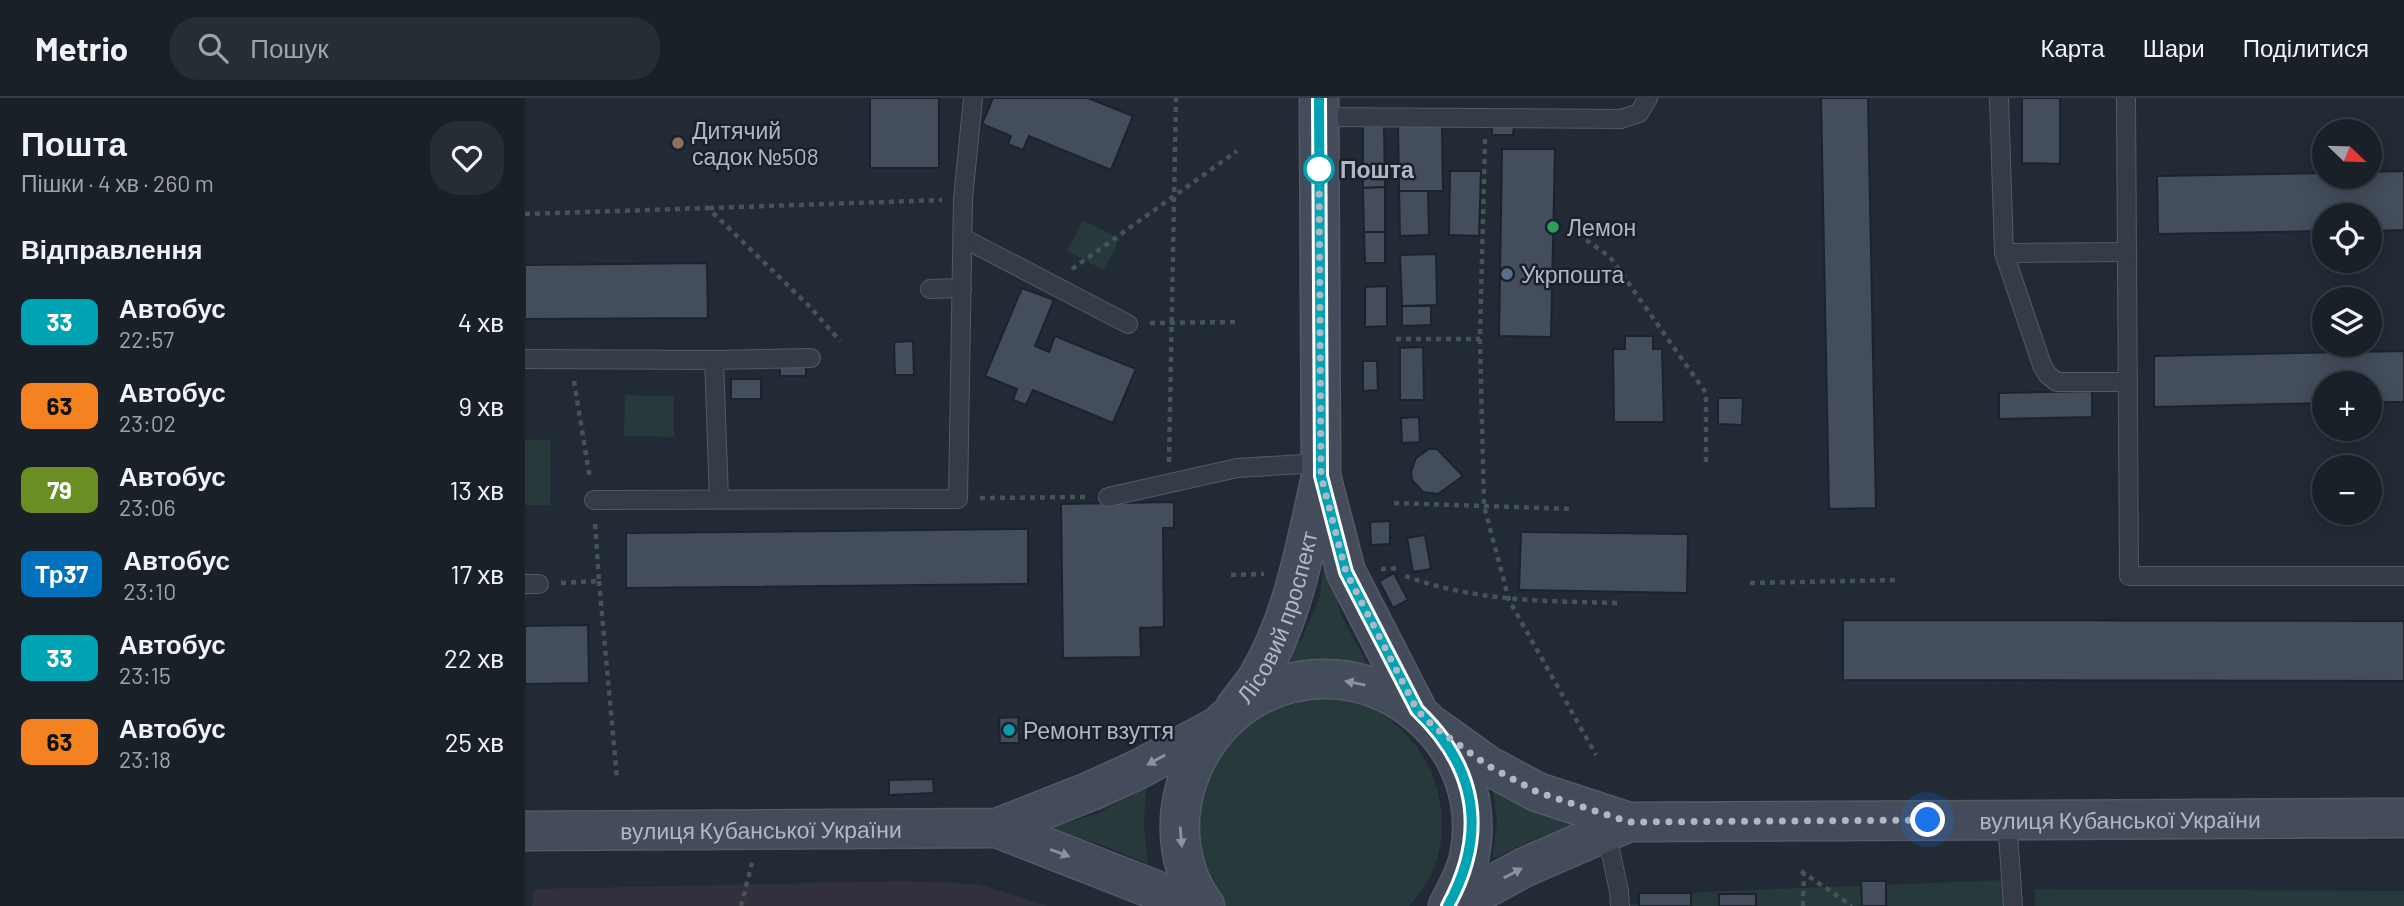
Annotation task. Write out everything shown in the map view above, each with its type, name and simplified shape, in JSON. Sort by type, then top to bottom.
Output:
[{"type":"street","name":"Лісовий проспект","points":[[1205,906],[1197,896],[1184,865],[1179,831],[1182,798],[1192,766],[1257,678],[1284,622],[1300,573],[1320,470],[1319,107]]},
{"type":"street","name":"Лісовий проспект","points":[[1320,470],[1346,572],[1425,719],[1450,747],[1470,801],[1472,829],[1469,858],[1450,906]]},
{"type":"street","name":"вулиця Кубанської України","points":[[525,831],[996,828],[1139,769],[1224,720],[1262,694],[1291,683],[1321,679],[1351,681],[1380,690],[1487,765],[1537,792],[1617,827]]},
{"type":"street","name":"вулиця Кубанської України","points":[[1450,906],[1525,867],[1617,827],[2007,820],[2404,818]]},
{"type":"street","name":"вулиця Кубанської України","points":[[996,828],[1153,889],[1183,906]]},
{"type":"lane","points":[[594,500],[958,499],[963,199],[973,98]]},
{"type":"lane","points":[[1319,107],[1485,117],[1621,119],[1639,113],[1648,98]]},
{"type":"lane","points":[[1999,98],[2004,253],[2042,365],[2048,375],[2057,382],[2128,382]]},
{"type":"lane","points":[[2126,98],[2129,576],[2404,576]]},
{"type":"lane","points":[[963,238],[1128,324]]},
{"type":"lane","points":[[2004,253],[2127,252]]},
{"type":"lane","points":[[930,289],[962,288]]},
{"type":"lane","points":[[525,359],[811,358]]},
{"type":"lane","points":[[714,360],[719,499]]},
{"type":"lane","points":[[1108,497],[1237,468],[1320,470]]},
{"type":"lane","points":[[2007,820],[2013,906]]},
{"type":"lane","points":[[1617,827],[1619,906]]},
{"type":"path","points":[[1169,483],[1176,98]]},
{"type":"path","points":[[1485,117],[1480,340],[1485,506],[1509,600],[1595,755]]},
{"type":"path","points":[[1051,284],[1237,151]]},
{"type":"path","points":[[525,214],[963,199]]},
{"type":"path","points":[[708,208],[809,306],[840,341]]},
{"type":"path","points":[[1578,234],[1610,257],[1706,393],[1706,466]]},
{"type":"path","points":[[1128,324],[1236,322]]},
{"type":"path","points":[[1396,339],[1480,340]]},
{"type":"path","points":[[958,499],[1108,497]]},
{"type":"path","points":[[1394,503],[1573,509]]},
{"type":"path","points":[[1405,576],[1435,587],[1509,600],[1620,603]]},
{"type":"path","points":[[1749,583],[1897,580]]},
{"type":"path","points":[[599,581],[617,779]]},
{"type":"path","points":[[741,906],[752,863]]},
{"type":"path","points":[[1803,906],[1802,871],[1851,906]]},
{"type":"shaded area","points":[[1083,220],[1120,239],[1104,270],[1067,251]]},
{"type":"shaded area","points":[[625,395],[674,396],[674,437],[624,436]]},
{"type":"shaded area","points":[[525,440],[551,440],[550,505],[525,505]]},
{"type":"shaded area","points":[[1325,554],[1341,615],[1370,669],[1275,672],[1303,637],[1320,596]]},
{"type":"shaded area","points":[[1324,697],[1374,710],[1410,738],[1425,759],[1435,783],[1441,809],[1442,835],[1437,860],[1426,885],[1409,906],[1226,906],[1210,884],[1201,864],[1196,799],[1225,740],[1280,703]]},
{"type":"shaded area","points":[[1146,786],[1144,826],[1148,864],[1097,843],[1040,830],[1097,814]]},
{"type":"shaded area","points":[[1493,788],[1603,822],[1542,836],[1492,859],[1497,823]]},
{"type":"shaded area","points":[[2007,880],[2008,906],[1624,906],[1700,892]]},
{"type":"shaded area","points":[[905,881],[978,884],[1047,906],[532,906],[533,889]]},
{"type":"shaded area","points":[[2035,889],[2404,891],[2404,906],[2035,906]]},
{"type":"building","points":[[870,98],[939,98],[939,168],[870,168]]},
{"type":"building","points":[[993,98],[1088,98],[1133,116],[1111,170],[1029,136],[1023,150],[1008,144],[1011,136],[982,124]]},
{"type":"building","points":[[1821,98],[1868,98],[1876,508],[1829,509]]},
{"type":"building","points":[[2022,98],[2060,98],[2060,164],[2022,163]]},
{"type":"building","points":[[1442,123],[1443,191],[1399,191],[1398,124]]},
{"type":"building","points":[[1384,124],[1385,187],[1363,188],[1363,125]]},
{"type":"building","points":[[1492,124],[1514,124],[1513,135],[1492,135]]},
{"type":"building","points":[[1502,149],[1555,149],[1551,337],[1499,336]]},
{"type":"building","points":[[1450,171],[1481,171],[1479,236],[1449,235]]},
{"type":"building","points":[[2404,171],[2404,230],[2382,231],[2382,203],[2312,203],[2312,231],[2158,234],[2157,176],[2312,173],[2312,189],[2382,189],[2382,172]]},
{"type":"building","points":[[1385,187],[1385,232],[1364,232],[1363,188]]},
{"type":"building","points":[[1399,191],[1428,191],[1429,235],[1400,236]]},
{"type":"building","points":[[1364,232],[1385,232],[1385,263],[1365,263]]},
{"type":"building","points":[[1436,254],[1437,305],[1402,306],[1400,255]]},
{"type":"building","points":[[707,263],[708,318],[525,319],[525,265]]},
{"type":"building","points":[[1387,286],[1387,326],[1365,327],[1365,287]]},
{"type":"building","points":[[1022,288],[1054,300],[1035,346],[1049,352],[1055,336],[1136,369],[1113,423],[1033,390],[1026,405],[1013,400],[1017,389],[985,376]]},
{"type":"building","points":[[1402,306],[1431,306],[1431,325],[1402,326]]},
{"type":"building","points":[[1625,336],[1653,336],[1653,349],[1662,349],[1664,422],[1614,422],[1613,349],[1625,349]]},
{"type":"building","points":[[913,341],[914,375],[895,375],[894,342]]},
{"type":"building","points":[[1423,347],[1424,400],[1400,400],[1400,348]]},
{"type":"building","points":[[2382,351],[2404,351],[2404,402],[2382,402],[2382,371],[2312,371],[2312,403],[2154,407],[2154,356],[2312,353],[2312,357],[2382,357]]},
{"type":"building","points":[[1363,361],[1377,361],[1378,390],[1363,391]]},
{"type":"building","points":[[780,367],[806,367],[806,376],[780,376]]},
{"type":"building","points":[[731,379],[761,379],[761,399],[731,399]]},
{"type":"building","points":[[2092,391],[2092,417],[1999,419],[1999,393]]},
{"type":"building","points":[[1718,398],[1743,398],[1742,425],[1718,424]]},
{"type":"building","points":[[1419,417],[1420,442],[1402,443],[1401,418]]},
{"type":"building","points":[[1429,449],[1437,449],[1463,476],[1438,494],[1423,492],[1412,480],[1411,472],[1416,458]]},
{"type":"building","points":[[1174,502],[1174,528],[1163,528],[1164,627],[1140,628],[1141,657],[1063,658],[1061,504]]},
{"type":"building","points":[[1390,521],[1390,544],[1371,545],[1370,522]]},
{"type":"building","points":[[1028,529],[1028,584],[626,588],[626,533]]},
{"type":"building","points":[[1521,532],[1688,534],[1687,593],[1519,590]]},
{"type":"building","points":[[1425,535],[1431,569],[1413,572],[1407,538]]},
{"type":"building","points":[[1394,573],[1408,600],[1393,608],[1379,581]]},
{"type":"building","points":[[1843,620],[2404,621],[2404,681],[1843,680]]},
{"type":"building","points":[[588,625],[589,683],[525,684],[525,626]]},
{"type":"building","name":"Ремонт взуття","points":[[1018,717],[1019,743],[1000,743],[999,718]]},
{"type":"building","points":[[933,779],[934,793],[889,795],[889,780]]},
{"type":"building","points":[[1861,881],[1886,881],[1886,906],[1862,906]]},
{"type":"building","points":[[1639,893],[1691,893],[1691,906],[1639,906]]},
{"type":"building","points":[[1719,894],[1756,894],[1756,906],[1719,906]]},
{"type":"bus line","name":"33","points":[[1319,98],[1321,476],[1346,572],[1417,710],[1450,747],[1462,773],[1470,801],[1472,829],[1469,858],[1460,885],[1448,906]]},
{"type":"place","name":"Дитячий садок №508","points":[[678,143]]},
{"type":"place","name":"Пошта","points":[[1319,169]]},
{"type":"place","name":"Лемон","points":[[1553,227]]},
{"type":"place","name":"Укрпошта","points":[[1507,274]]},
{"type":"place","name":"Ремонт взуття","points":[[1009,730]]},
{"type":"route","points":[[1319,169],[1321,476],[1346,572],[1417,710],[1434,727],[1487,765],[1537,792],[1629,822],[1928,820]]}]
